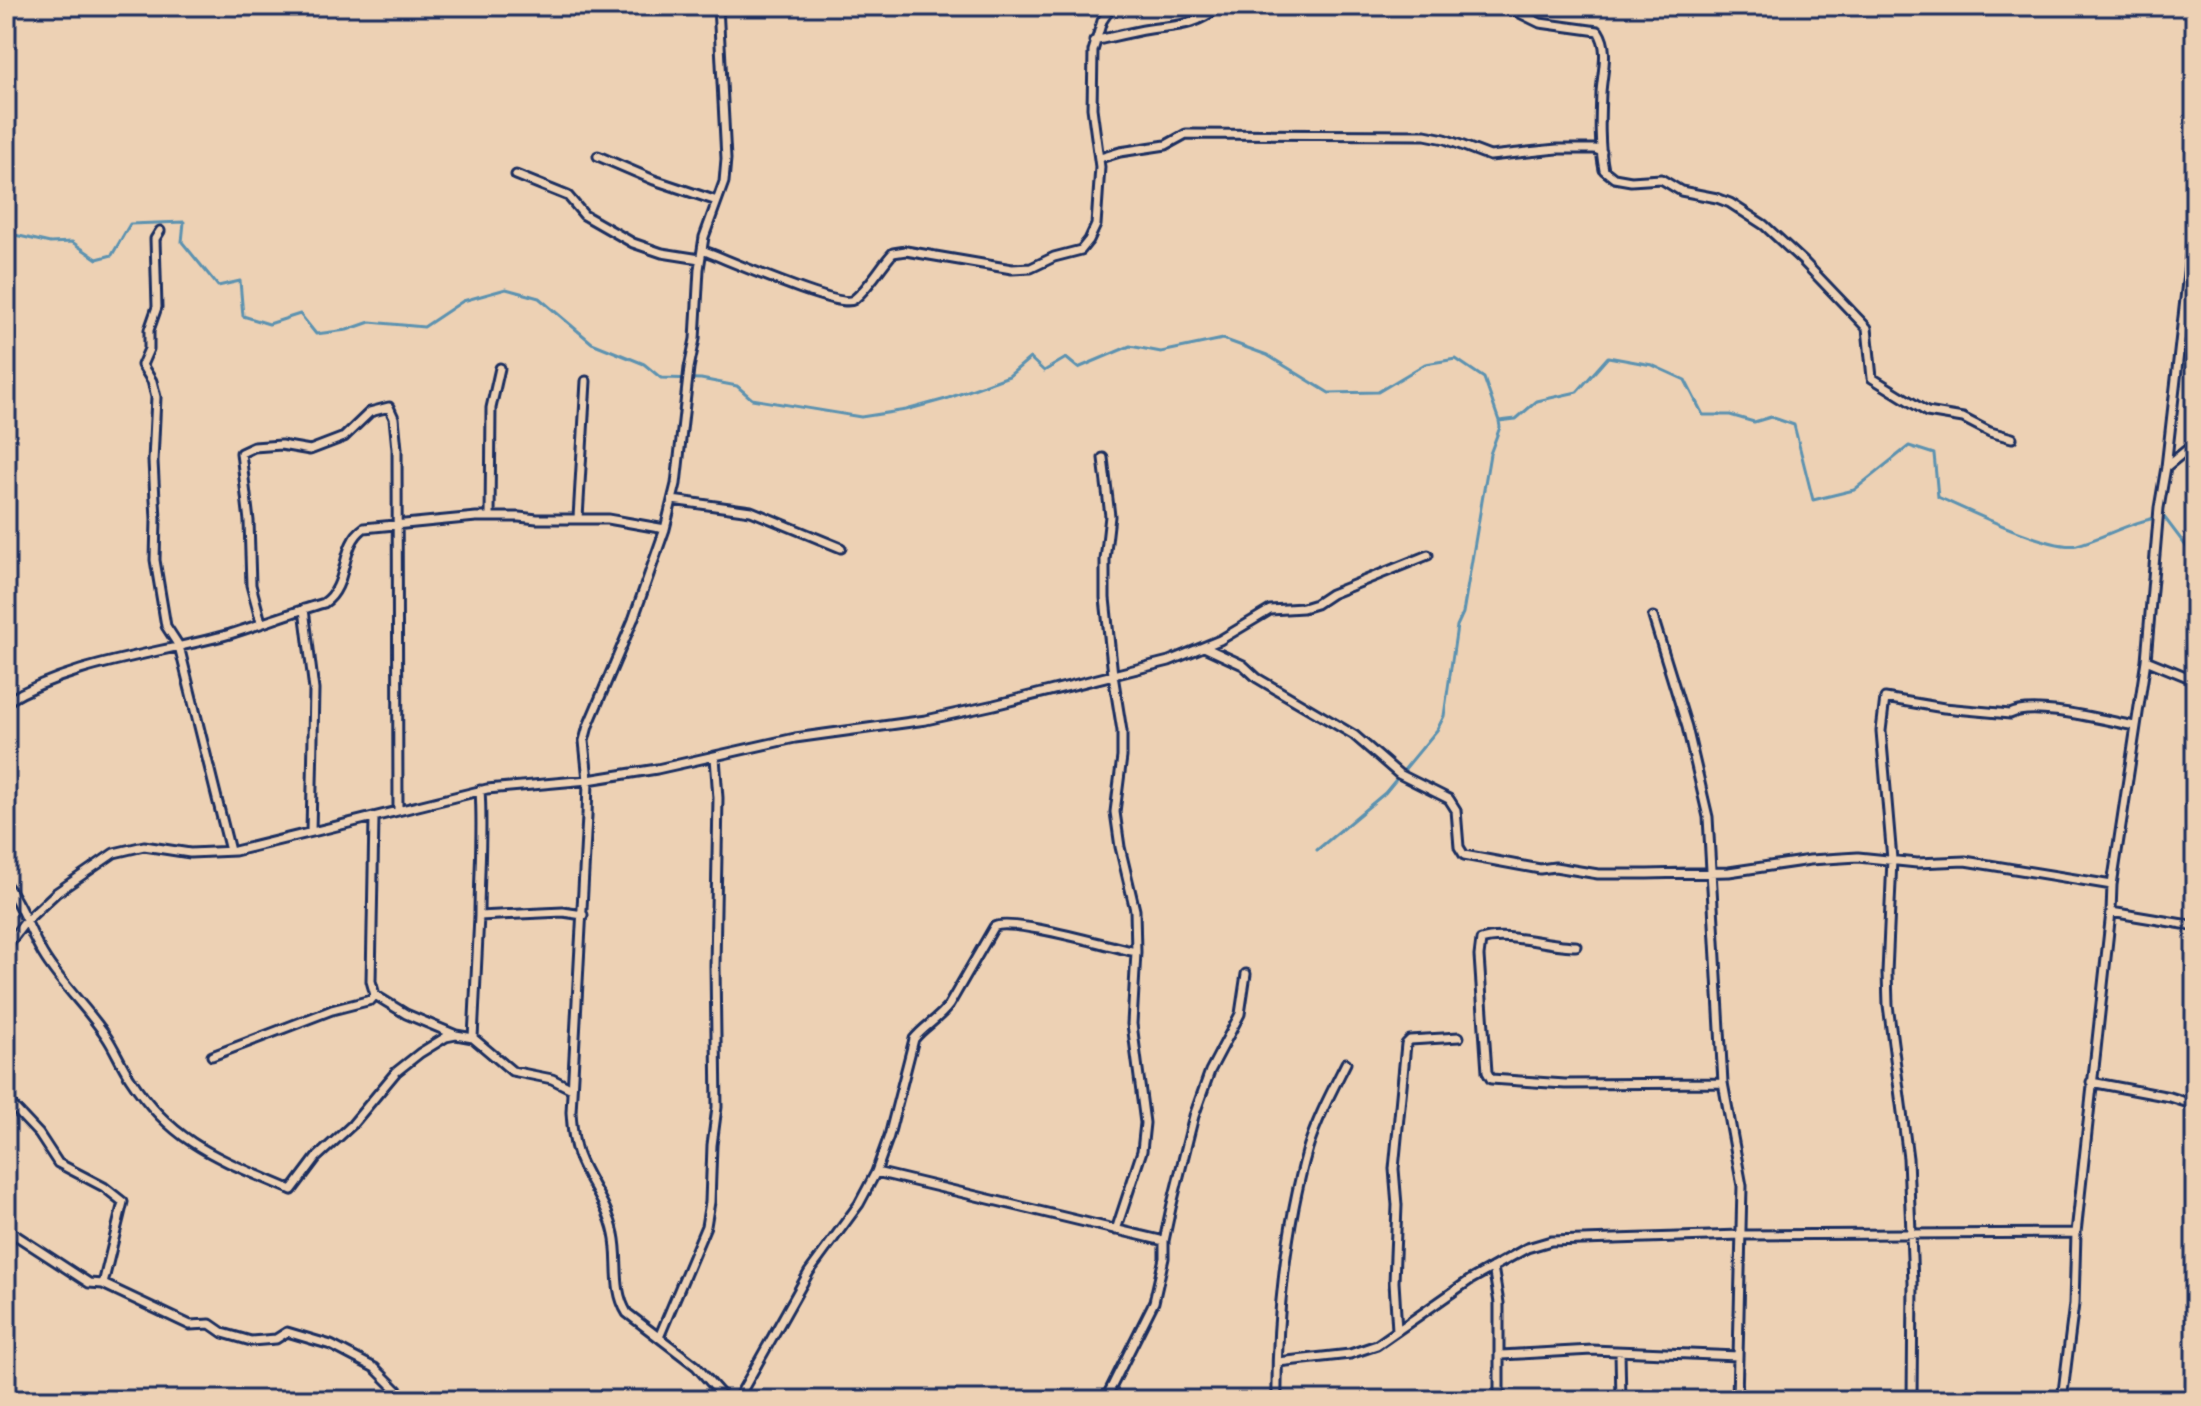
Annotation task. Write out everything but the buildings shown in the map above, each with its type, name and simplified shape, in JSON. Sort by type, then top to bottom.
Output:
[{"type":"street","points":[[718,6],[727,138],[724,182],[700,259],[695,339],[672,500],[665,529],[584,741],[588,780],[572,1089],[573,1141],[578,1157],[609,1214],[615,1236],[621,1302],[627,1313],[660,1335],[696,1366],[726,1400]]},
{"type":"street","points":[[702,250],[817,295],[844,302],[854,299],[887,259],[898,251],[1012,269],[1031,268],[1054,257],[1081,250],[1096,225],[1100,158],[1092,108],[1094,41],[1112,6]]},
{"type":"street","points":[[1094,41],[1148,29],[1182,26],[1196,22],[1220,6]]},
{"type":"street","points":[[1505,6],[1540,23],[1598,31],[1603,38],[1605,52],[1601,95],[1604,170],[1614,178],[1631,181],[1661,179],[1681,191],[1730,203],[1764,225],[1867,328],[1872,378],[1927,412],[1963,418],[1990,432],[2012,438]]},
{"type":"street","points":[[1100,158],[1166,145],[1186,134],[1255,133],[1425,135],[1490,156],[1557,149],[1595,149],[1602,152]]},
{"type":"street","points":[[598,156],[654,180],[717,201]]},
{"type":"street","points":[[516,175],[568,196],[584,215],[633,243],[662,253],[700,259]]},
{"type":"street","points":[[2062,1400],[2074,1304],[2076,1233],[2112,885],[2146,660],[2159,508],[2195,211]]},
{"type":"street","points":[[160,231],[155,239],[157,307],[149,330],[149,349],[142,365],[152,381],[156,397],[153,461],[155,560],[166,626],[179,646],[230,851]]},
{"type":"street","points":[[490,517],[491,408],[500,368]]},
{"type":"street","points":[[578,518],[586,381]]},
{"type":"street","points":[[261,622],[251,585],[249,521],[241,453],[254,447],[281,445],[310,450],[344,437],[370,412],[389,407],[394,418],[397,449],[398,811]]},
{"type":"street","points":[[2166,467],[2195,443]]},
{"type":"street","points":[[1103,458],[1110,503],[1105,598],[1119,704],[1122,757],[1115,812],[1135,910],[1132,1024],[1144,1110],[1144,1137],[1138,1166],[1116,1230]]},
{"type":"street","points":[[672,500],[751,511],[841,548]]},
{"type":"street","points":[[6,702],[20,693],[95,665],[231,633],[332,598],[352,539],[364,528],[490,517],[608,519],[665,529]]},
{"type":"street","points":[[6,947],[26,921],[79,875],[114,853],[144,846],[190,853],[230,851],[480,790],[588,780],[715,757],[795,738],[926,720],[1169,661],[1204,647],[1270,610],[1316,604],[1331,594],[1428,555]]},
{"type":"street","points":[[304,609],[314,690],[311,832]]},
{"type":"street","points":[[1653,617],[1687,727],[1708,817],[1723,1083],[1742,1186],[1737,1400]]},
{"type":"street","points":[[1204,647],[1243,665],[1257,678],[1354,735],[1399,774],[1449,799],[1456,810],[1459,847],[1464,855],[1540,869],[1555,867],[1598,874],[1711,873],[1858,857],[1917,863],[1979,862],[2112,885]]},
{"type":"street","points":[[2146,660],[2195,680]]},
{"type":"street","points":[[1912,1400],[1913,1283],[1908,1158],[1888,1005],[1892,859],[1881,731],[1885,698],[1944,708],[2010,714],[2035,708],[2135,726]]},
{"type":"street","points":[[660,1335],[706,1226],[710,1202],[717,1107],[715,966],[718,798],[715,757]]},
{"type":"street","points":[[473,1038],[483,836],[480,790]]},
{"type":"street","points":[[374,818],[371,981],[375,995],[406,1014],[456,1035],[473,1038],[512,1071],[552,1079],[572,1089]]},
{"type":"street","points":[[6,829],[6,844]]},
{"type":"street","points":[[6,885],[22,906],[36,943],[60,981],[106,1036],[130,1078],[166,1124],[195,1147],[292,1190],[316,1158],[352,1125],[396,1072],[434,1043],[456,1035]]},
{"type":"street","points":[[479,916],[563,912],[583,915]]},
{"type":"street","points":[[2111,912],[2195,926]]},
{"type":"street","points":[[737,1400],[809,1272],[859,1204],[876,1172],[889,1136],[914,1039],[949,1005],[994,927],[1003,924],[1032,928],[1136,952]]},
{"type":"street","points":[[1576,946],[1555,946],[1494,936],[1481,940],[1479,956],[1487,1072],[1491,1079],[1565,1084],[1723,1083]]},
{"type":"street","points":[[1105,1400],[1154,1302],[1164,1258],[1164,1241],[1194,1116],[1210,1071],[1240,1014],[1246,974]]},
{"type":"street","points":[[212,1056],[332,1010],[371,1000],[375,995]]},
{"type":"street","points":[[1397,1330],[1394,1169],[1406,1044],[1410,1040],[1459,1037]]},
{"type":"street","points":[[1277,1400],[1292,1216],[1309,1145],[1346,1063]]},
{"type":"street","points":[[2091,1082],[2170,1097],[2195,1105]]},
{"type":"street","points":[[6,1099],[39,1134],[58,1163],[104,1187],[123,1202],[103,1284]]},
{"type":"street","points":[[876,1172],[1164,1241]]},
{"type":"street","points":[[6,1229],[89,1283],[103,1284],[190,1325],[210,1324],[223,1333],[251,1341],[276,1339],[287,1332],[331,1345],[375,1368],[407,1400]]},
{"type":"street","points":[[1278,1362],[1350,1354],[1377,1345],[1493,1267],[1527,1248],[1551,1241],[1741,1235],[2076,1233]]},
{"type":"street","points":[[1493,1267],[1499,1303],[1499,1400]]},
{"type":"street","points":[[1501,1355],[1592,1350],[1738,1356]]},
{"type":"street","points":[[1620,1352],[1621,1400]]},
{"type":"waterway","points":[[6,233],[50,243],[72,242],[97,259],[112,255],[130,224],[184,222],[182,242],[218,286],[240,281],[243,316],[269,324],[300,314],[316,334],[347,330],[370,322],[424,327],[463,301],[506,289],[539,298],[592,343],[644,364],[661,378],[701,379],[737,386],[752,399],[861,417],[906,410],[946,399],[1009,376],[1030,358],[1044,371],[1066,358],[1078,368],[1130,346],[1161,352],[1223,339],[1267,355],[1329,393],[1378,392],[1425,364],[1456,359],[1484,378],[1499,421],[1516,419],[1537,401],[1577,392],[1608,357],[1652,365],[1685,380],[1703,415],[1730,415],[1754,422],[1771,417],[1794,425],[1813,500],[1854,490],[1909,446],[1934,454],[1938,497],[2008,528],[2048,542],[2077,545],[2164,517],[2195,558]]},
{"type":"waterway","points":[[1317,850],[1385,793],[1437,730],[1444,716],[1457,626],[1463,613],[1490,454],[1500,427],[1499,421]]}]
